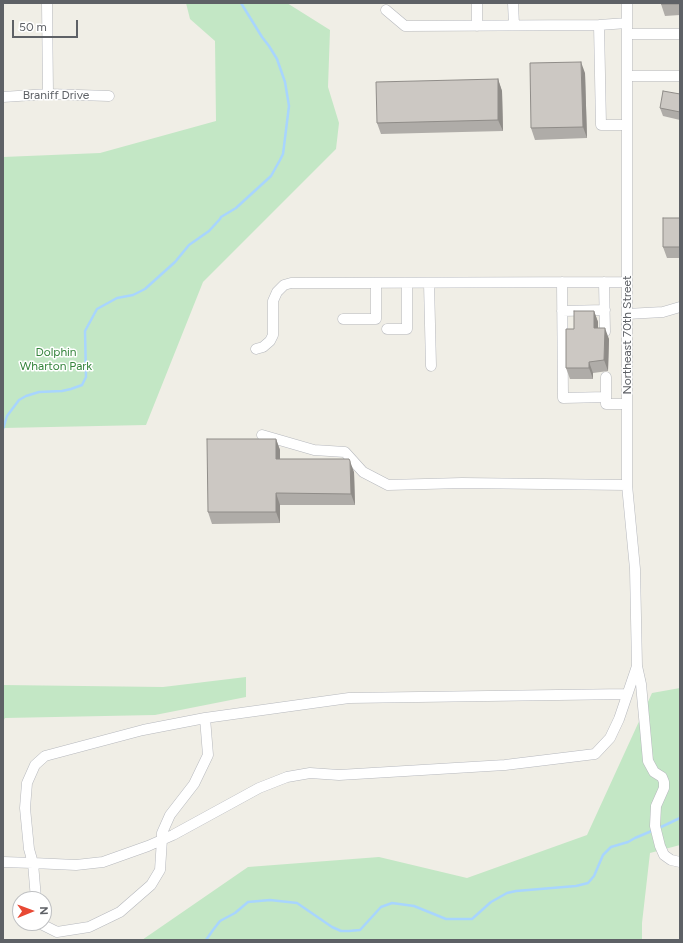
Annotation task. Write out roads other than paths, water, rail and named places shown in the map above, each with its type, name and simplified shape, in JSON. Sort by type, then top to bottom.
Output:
[{"type":"street","points":[[46,3],[48,94]]},
{"type":"street","points":[[477,3],[477,26]]},
{"type":"street","points":[[513,3],[514,25]]},
{"type":"street","name":"Northeast 70th Street","points":[[627,3],[627,485],[635,569],[637,666]]},
{"type":"street","points":[[386,10],[405,26],[599,25],[627,23]]},
{"type":"street","points":[[599,25],[601,125],[627,124]]},
{"type":"street","points":[[627,34],[680,34]]},
{"type":"street","points":[[627,76],[680,76]]},
{"type":"street","name":"Braniff Drive","points":[[3,97],[48,94],[109,96]]},
{"type":"street","points":[[562,282],[563,398],[606,397]]},
{"type":"street","points":[[604,282],[606,332]]},
{"type":"street","points":[[256,349],[263,347],[270,341],[273,335],[273,302],[277,292],[284,286],[291,283],[627,282]]},
{"type":"street","points":[[343,319],[376,319],[376,283]]},
{"type":"street","points":[[387,329],[407,329],[407,283]]},
{"type":"street","points":[[429,283],[431,366]]},
{"type":"street","points":[[627,314],[663,312],[680,307]]},
{"type":"street","points":[[562,311],[605,310]]},
{"type":"street","points":[[606,377],[606,404],[627,404]]},
{"type":"street","points":[[262,435],[314,450],[345,452],[363,472],[388,485],[462,483],[627,485]]},
{"type":"street","points":[[3,862],[76,865],[103,862],[162,839],[192,825],[259,788],[287,777],[310,773],[339,775],[505,765],[594,754],[610,738],[619,719],[637,666]]},
{"type":"street","points":[[637,666],[641,684],[648,761],[654,772],[662,777],[664,782],[664,788],[656,806],[655,826],[664,855],[671,860],[680,862]]},
{"type":"street","points":[[36,891],[36,881],[29,849],[24,808],[27,783],[36,765],[45,756],[143,730],[206,718],[350,698],[627,694]]},
{"type":"street","points":[[52,930],[57,932],[89,927],[120,912],[150,885],[160,870],[162,833],[170,815],[194,784],[208,754],[206,718]]},
{"type":"waterway","points":[[3,429],[7,416],[19,400],[26,396],[39,392],[62,391],[82,385],[86,377],[85,331],[97,309],[117,298],[133,295],[145,289],[175,262],[189,245],[209,231],[221,217],[236,208],[271,176],[280,160],[283,154],[289,106],[285,82],[277,59],[241,3]]},
{"type":"waterway","points":[[659,828],[680,818]]},
{"type":"waterway","points":[[206,940],[220,921],[235,913],[248,902],[270,900],[297,903],[332,927],[341,931],[360,930],[381,907],[392,903],[414,906],[446,919],[472,919],[491,902],[507,893],[576,886],[588,883],[594,876],[603,855],[611,847],[628,842],[654,830]]},
{"type":"park label","name":"Dolphin Wharton Park","points":[[56,359]]}]
